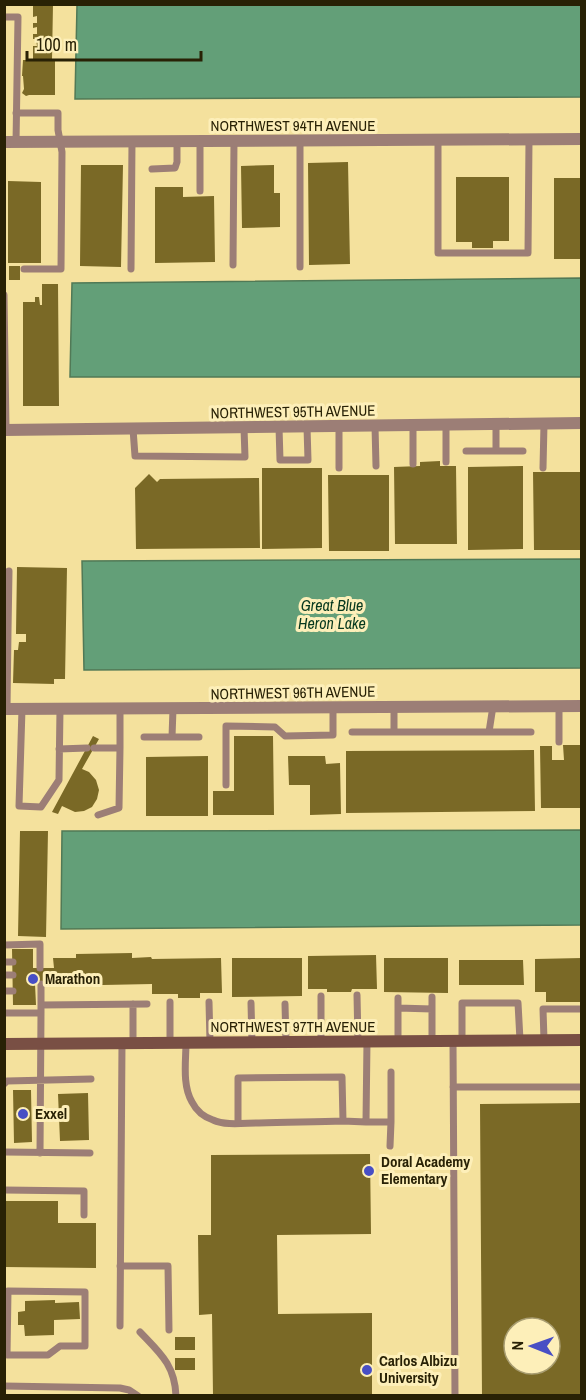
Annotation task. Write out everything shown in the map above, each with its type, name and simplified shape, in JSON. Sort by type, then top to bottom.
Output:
[{"type":"street","name":"NORTHWEST 94TH AVENUE","points":[[10,142],[582,139]]},
{"type":"street","name":"NORTHWEST 95TH AVENUE","points":[[5,430],[582,423]]},
{"type":"street","name":"NORTHWEST 96TH AVENUE","points":[[6,709],[582,706]]},
{"type":"street","name":"NORTHWEST 97TH AVENUE","points":[[4,1044],[582,1040]]},
{"type":"lane","points":[[4,17],[18,17],[16,113],[10,142]]},
{"type":"lane","points":[[16,113],[58,113],[62,152],[61,269],[24,269]]},
{"type":"lane","points":[[300,140],[300,267]]},
{"type":"lane","points":[[438,140],[438,254],[528,253],[528,140]]},
{"type":"lane","points":[[131,269],[132,141]]},
{"type":"lane","points":[[152,169],[175,168],[177,141]]},
{"type":"lane","points":[[200,141],[200,191]]},
{"type":"lane","points":[[233,265],[234,141]]},
{"type":"lane","points":[[4,295],[5,430]]},
{"type":"lane","points":[[543,468],[544,424]]},
{"type":"lane","points":[[446,425],[446,462]]},
{"type":"lane","points":[[496,425],[496,451]]},
{"type":"lane","points":[[375,426],[376,466]]},
{"type":"lane","points":[[413,426],[413,464]]},
{"type":"lane","points":[[279,427],[280,460],[308,460],[307,427]]},
{"type":"lane","points":[[339,427],[339,468]]},
{"type":"lane","points":[[133,429],[135,456],[245,457],[244,428]]},
{"type":"lane","points":[[466,451],[523,451]]},
{"type":"lane","points":[[6,709],[9,571]]},
{"type":"lane","points":[[558,705],[559,742]]},
{"type":"lane","points":[[489,732],[493,706]]},
{"type":"lane","points":[[394,707],[394,732]]},
{"type":"lane","points":[[98,815],[119,808],[120,708]]},
{"type":"lane","points":[[226,785],[226,726],[275,727],[285,736],[333,735],[333,708]]},
{"type":"lane","points":[[22,709],[19,806],[41,807],[59,780],[60,709]]},
{"type":"lane","points":[[172,736],[173,709]]},
{"type":"lane","points":[[352,732],[531,732]]},
{"type":"lane","points":[[144,736],[199,737]]},
{"type":"lane","points":[[59,748],[120,748]]},
{"type":"lane","points":[[4,945],[40,944],[38,963]]},
{"type":"lane","points":[[39,988],[41,1009],[40,1153]]},
{"type":"lane","points":[[4,991],[13,991]]},
{"type":"lane","points":[[357,995],[363,1041],[366,1122]]},
{"type":"lane","points":[[321,996],[321,1042]]},
{"type":"lane","points":[[432,997],[432,1041]]},
{"type":"lane","points":[[398,998],[398,1041]]},
{"type":"lane","points":[[170,1002],[170,1042]]},
{"type":"lane","points":[[209,1002],[210,1042]]},
{"type":"lane","points":[[251,1003],[252,1042]]},
{"type":"lane","points":[[455,1395],[453,1087],[462,1003],[519,1003],[520,1040]]},
{"type":"lane","points":[[120,1326],[128,1043],[133,1004]]},
{"type":"lane","points":[[4,1013],[147,1004]]},
{"type":"lane","points":[[285,1004],[286,1042]]},
{"type":"lane","points":[[398,1008],[432,1009]]},
{"type":"lane","points":[[544,1040],[543,1009],[582,1009]]},
{"type":"lane","points":[[186,1042],[187,1091],[192,1104],[214,1121],[238,1123],[391,1122]]},
{"type":"lane","points":[[390,1146],[391,1072]]},
{"type":"lane","points":[[238,1123],[238,1078],[342,1077],[343,1121]]},
{"type":"lane","points":[[4,1084],[7,1080],[91,1079]]},
{"type":"lane","points":[[453,1087],[582,1087]]},
{"type":"lane","points":[[4,1152],[90,1153]]},
{"type":"lane","points":[[4,1190],[84,1191],[84,1215]]},
{"type":"lane","points":[[120,1266],[168,1266],[169,1330]]},
{"type":"lane","points":[[8,1291],[85,1292],[85,1346],[60,1346],[48,1355],[8,1355],[6,1319],[8,1291]]},
{"type":"lane","points":[[140,1332],[164,1357],[176,1380],[176,1395]]},
{"type":"lane","points":[[4,1386],[120,1388],[138,1395]]},
{"type":"water","points":[[77,5],[581,5],[581,97],[75,99]]},
{"type":"water","points":[[581,278],[581,377],[70,377],[72,283]]},
{"type":"water","name":"Great Blue Heron Lake","points":[[581,559],[581,668],[84,670],[82,561]]},
{"type":"water","points":[[581,830],[581,925],[61,929],[62,831]]},
{"type":"building","points":[[33,4],[53,4],[52,60],[55,60],[55,95],[26,96],[22,93],[24,89],[23,60],[33,60],[33,46],[37,46],[36,39],[33,39],[33,34],[37,34],[37,27],[33,28],[33,23],[37,23],[37,16],[33,17]]},
{"type":"building","points":[[348,162],[350,264],[309,265],[308,163]]},
{"type":"building","points":[[81,165],[123,165],[121,267],[80,266]]},
{"type":"building","points":[[274,165],[274,193],[280,193],[280,227],[242,228],[241,166]]},
{"type":"building","points":[[456,177],[509,177],[509,241],[493,241],[493,248],[472,248],[472,242],[456,242]]},
{"type":"building","points":[[554,178],[582,178],[582,259],[554,259]]},
{"type":"building","points":[[8,181],[41,182],[41,263],[8,263]]},
{"type":"building","points":[[155,187],[183,187],[183,197],[214,196],[215,262],[155,263]]},
{"type":"building","points":[[9,266],[20,266],[20,280],[9,280]]},
{"type":"building","points":[[42,284],[58,284],[59,406],[23,406],[23,302],[35,302],[35,297],[39,297],[40,305],[42,305]]},
{"type":"building","points":[[440,461],[440,466],[456,466],[457,544],[395,544],[394,467],[420,466],[420,462]]},
{"type":"building","points":[[523,466],[523,549],[468,550],[468,467]]},
{"type":"building","points":[[262,468],[322,468],[322,548],[262,549]]},
{"type":"building","points":[[533,472],[582,472],[582,550],[534,550]]},
{"type":"building","points":[[149,474],[157,482],[160,479],[259,478],[260,548],[136,549],[135,488]]},
{"type":"building","points":[[328,475],[389,475],[389,551],[329,551]]},
{"type":"building","points":[[17,567],[67,568],[65,679],[54,679],[54,684],[13,683],[14,650],[18,650],[19,642],[26,642],[26,634],[16,634]]},
{"type":"building","points":[[93,736],[99,739],[82,769],[89,772],[96,780],[99,790],[97,799],[92,807],[84,811],[75,812],[62,806],[58,814],[52,812]]},
{"type":"building","points":[[234,736],[273,736],[274,815],[213,815],[213,791],[234,791]]},
{"type":"building","points":[[563,745],[582,745],[582,808],[541,808],[540,746],[552,746],[552,760],[564,760]]},
{"type":"building","points":[[534,750],[535,811],[346,813],[346,751]]},
{"type":"building","points":[[208,756],[208,816],[146,816],[146,757]]},
{"type":"building","points":[[288,756],[325,756],[326,764],[340,763],[341,814],[310,815],[310,785],[289,785]]},
{"type":"building","points":[[20,831],[48,831],[46,937],[18,936]]},
{"type":"building","points":[[12,949],[33,949],[33,968],[54,968],[53,958],[76,958],[76,954],[132,953],[132,958],[151,957],[152,959],[221,958],[222,993],[200,993],[200,998],[178,998],[178,994],[152,994],[152,984],[54,986],[54,984],[35,984],[36,1005],[13,1005]]},
{"type":"building","points":[[376,955],[377,989],[327,992],[327,989],[308,989],[308,956]]},
{"type":"building","points":[[232,958],[302,958],[302,996],[232,997]]},
{"type":"building","points":[[384,958],[448,958],[448,993],[384,992]]},
{"type":"building","points":[[582,958],[582,1002],[546,1002],[546,992],[535,992],[535,959]]},
{"type":"building","points":[[459,960],[523,960],[524,985],[459,985]]},
{"type":"building","points":[[13,1090],[31,1090],[32,1142],[14,1143]]},
{"type":"building","points":[[88,1093],[89,1140],[60,1141],[58,1094]]},
{"type":"building","points":[[582,1103],[582,1396],[482,1396],[480,1104]]},
{"type":"building","points":[[370,1154],[371,1234],[277,1235],[278,1314],[372,1313],[372,1396],[213,1396],[212,1314],[199,1315],[198,1235],[211,1235],[211,1155]]},
{"type":"building","points":[[4,1201],[58,1201],[58,1223],[96,1223],[96,1268],[4,1267]]},
{"type":"building","points":[[55,1300],[55,1303],[79,1302],[80,1319],[54,1320],[54,1335],[25,1336],[24,1325],[18,1325],[18,1312],[25,1311],[25,1301]]},
{"type":"building","points":[[175,1337],[195,1337],[195,1350],[175,1350]]},
{"type":"building","points":[[175,1358],[195,1358],[195,1370],[175,1370]]},
{"type":"place","name":"Marathon","points":[[33,979]]},
{"type":"place","name":"Exxel","points":[[23,1114]]},
{"type":"place","name":"Doral Academy Elementary","points":[[369,1171]]},
{"type":"place","name":"Carlos Albizu University","points":[[367,1370]]}]
